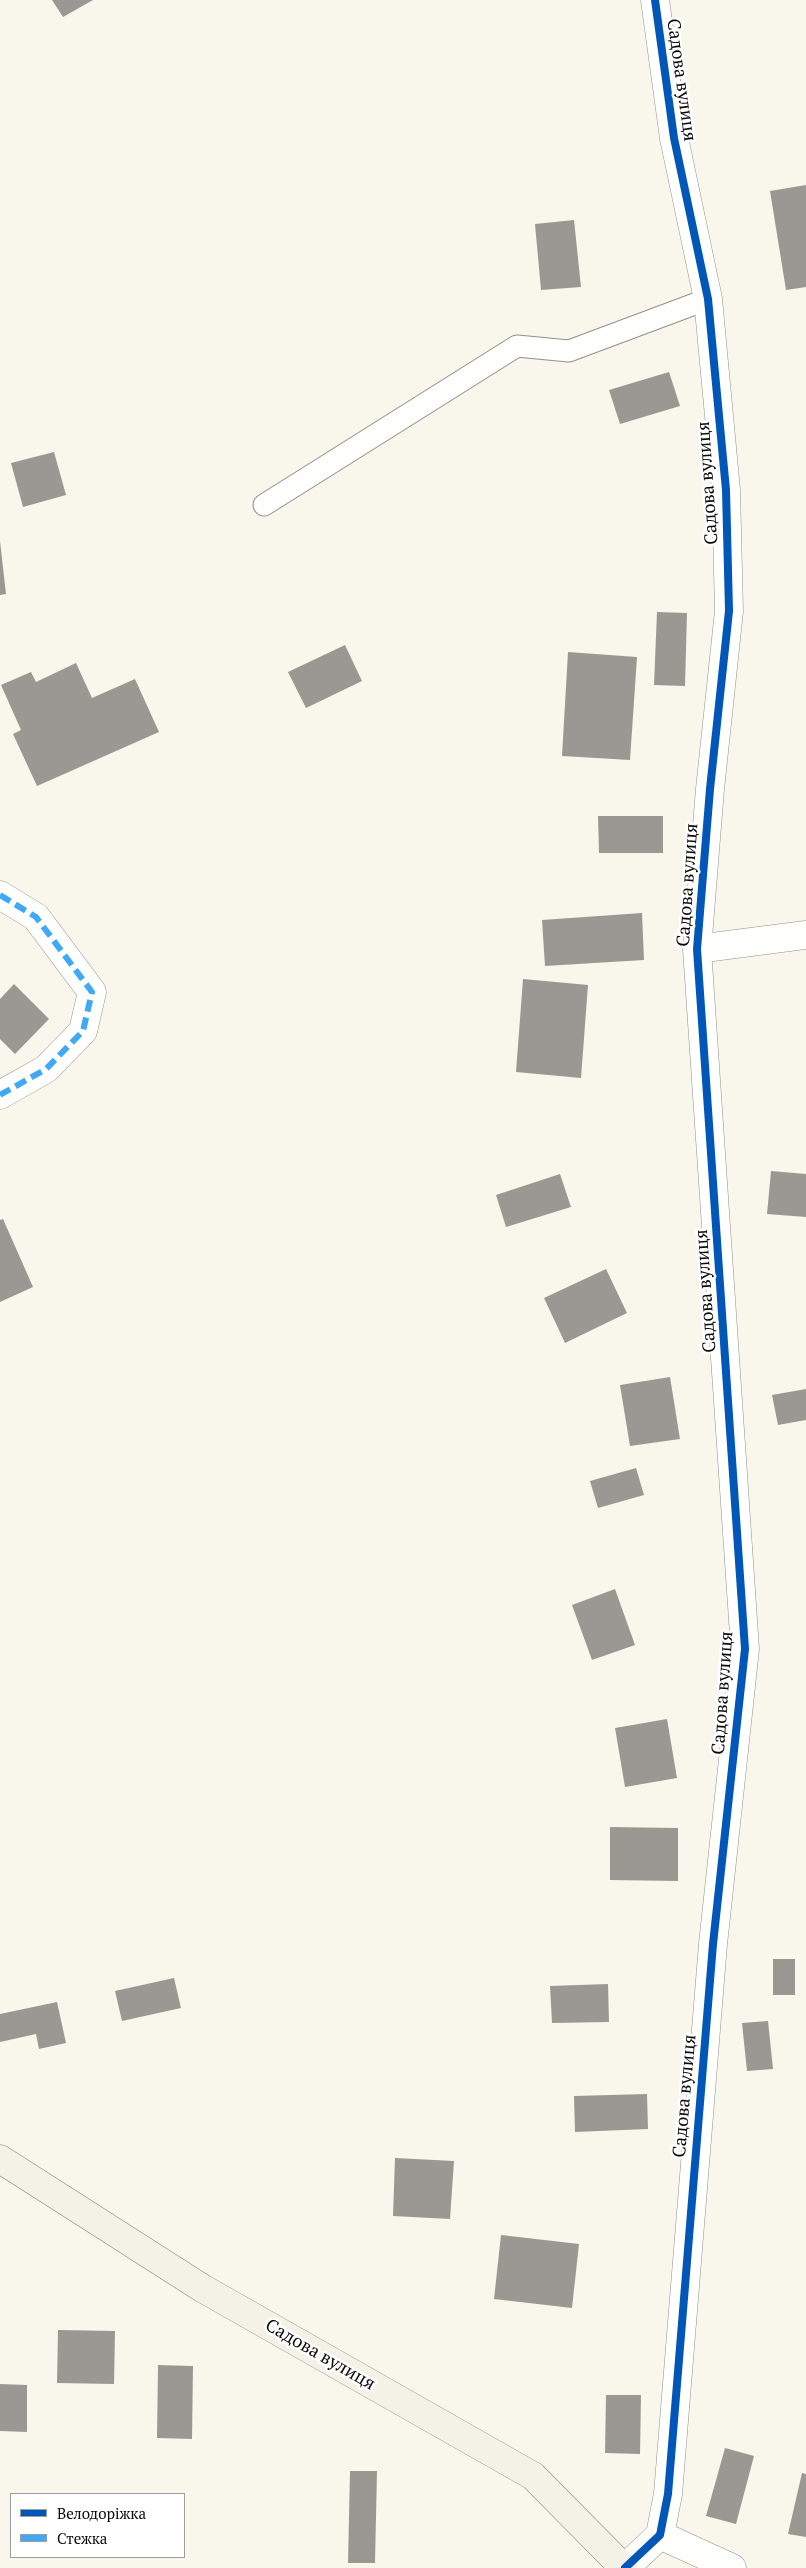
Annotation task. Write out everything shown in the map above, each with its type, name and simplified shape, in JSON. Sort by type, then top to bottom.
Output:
[{"type":"street","name":"Садова вулиця","points":[[0,2159],[202,2288],[533,2476],[625,2568],[660,2535],[668,2494],[713,1944],[745,1649],[698,949],[710,789],[729,611],[726,490],[708,299],[674,138],[655,0]]},
{"type":"street","points":[[0,895],[36,917],[92,992],[83,1031],[46,1069],[0,1095]]},
{"type":"street","points":[[698,949],[806,935]]},
{"type":"street","points":[[660,2535],[732,2568]]},
{"type":"lane","points":[[264,505],[517,346],[569,351],[708,299]]},
{"type":"building","points":[[52,0],[93,0],[63,17]]},
{"type":"building","points":[[806,185],[806,287],[786,290],[770,191]]},
{"type":"building","points":[[574,220],[581,287],[541,290],[535,224]]},
{"type":"building","points":[[669,372],[680,406],[620,424],[609,390]]},
{"type":"building","points":[[54,452],[66,495],[23,507],[11,463]]},
{"type":"building","points":[[0,541],[6,594],[0,595]]},
{"type":"building","points":[[657,612],[687,613],[685,686],[654,685]]},
{"type":"building","points":[[345,645],[362,681],[306,708],[288,672]]},
{"type":"building","points":[[568,652],[637,657],[630,760],[562,756]]},
{"type":"building","points":[[76,663],[92,698],[135,679],[159,732],[37,786],[13,734],[21,730],[1,685],[31,672],[36,682]]},
{"type":"building","points":[[598,816],[663,816],[663,853],[599,853]]},
{"type":"building","points":[[642,913],[644,960],[545,966],[542,920]]},
{"type":"building","points":[[523,979],[588,985],[581,1078],[516,1072]]},
{"type":"building","points":[[14,984],[49,1019],[15,1054],[0,1039],[0,999]]},
{"type":"building","points":[[771,1171],[806,1174],[806,1217],[767,1214]]},
{"type":"building","points":[[560,1174],[571,1207],[506,1227],[496,1195]]},
{"type":"building","points":[[3,1219],[33,1287],[0,1302],[0,1220]]},
{"type":"building","points":[[606,1269],[627,1313],[565,1343],[544,1298]]},
{"type":"building","points":[[670,1377],[680,1439],[630,1446],[620,1385]]},
{"type":"building","points":[[806,1389],[806,1420],[778,1425],[772,1395]]},
{"type":"building","points":[[636,1468],[644,1495],[598,1508],[590,1481]]},
{"type":"building","points":[[615,1589],[635,1645],[592,1660],[572,1605]]},
{"type":"building","points":[[667,1719],[677,1778],[625,1787],[615,1728]]},
{"type":"building","points":[[610,1827],[678,1828],[678,1881],[610,1880]]},
{"type":"building","points":[[773,1959],[795,1959],[795,1995],[773,1995]]},
{"type":"building","points":[[174,1978],[181,2008],[122,2021],[115,1991]]},
{"type":"building","points":[[608,1984],[609,2022],[552,2023],[550,1986]]},
{"type":"building","points":[[57,2002],[66,2043],[39,2049],[36,2034],[0,2042],[0,2014]]},
{"type":"building","points":[[768,2021],[773,2069],[747,2071],[742,2023]]},
{"type":"building","points":[[647,2094],[648,2129],[575,2132],[574,2096]]},
{"type":"building","points":[[395,2158],[454,2161],[450,2219],[393,2216]]},
{"type":"building","points":[[501,2235],[579,2244],[572,2308],[494,2299]]},
{"type":"building","points":[[58,2330],[115,2331],[114,2384],[57,2383]]},
{"type":"building","points":[[158,2365],[193,2366],[192,2439],[157,2438]]},
{"type":"building","points":[[0,2384],[27,2385],[27,2432],[0,2431]]},
{"type":"building","points":[[606,2395],[641,2395],[640,2454],[605,2453]]},
{"type":"building","points":[[725,2448],[754,2456],[736,2524],[706,2516]]},
{"type":"building","points":[[350,2471],[377,2471],[375,2563],[348,2563]]},
{"type":"building","points":[[802,2473],[806,2474],[806,2537],[788,2534]]},
{"type":"marked path","points":[[0,895],[36,917],[92,992],[83,1031],[46,1069],[0,1095]]},
{"type":"cycle path","points":[[625,2568],[660,2535],[668,2494],[713,1944],[745,1649],[697,949],[710,789],[729,611],[726,490],[708,299],[674,138],[655,0]]}]
